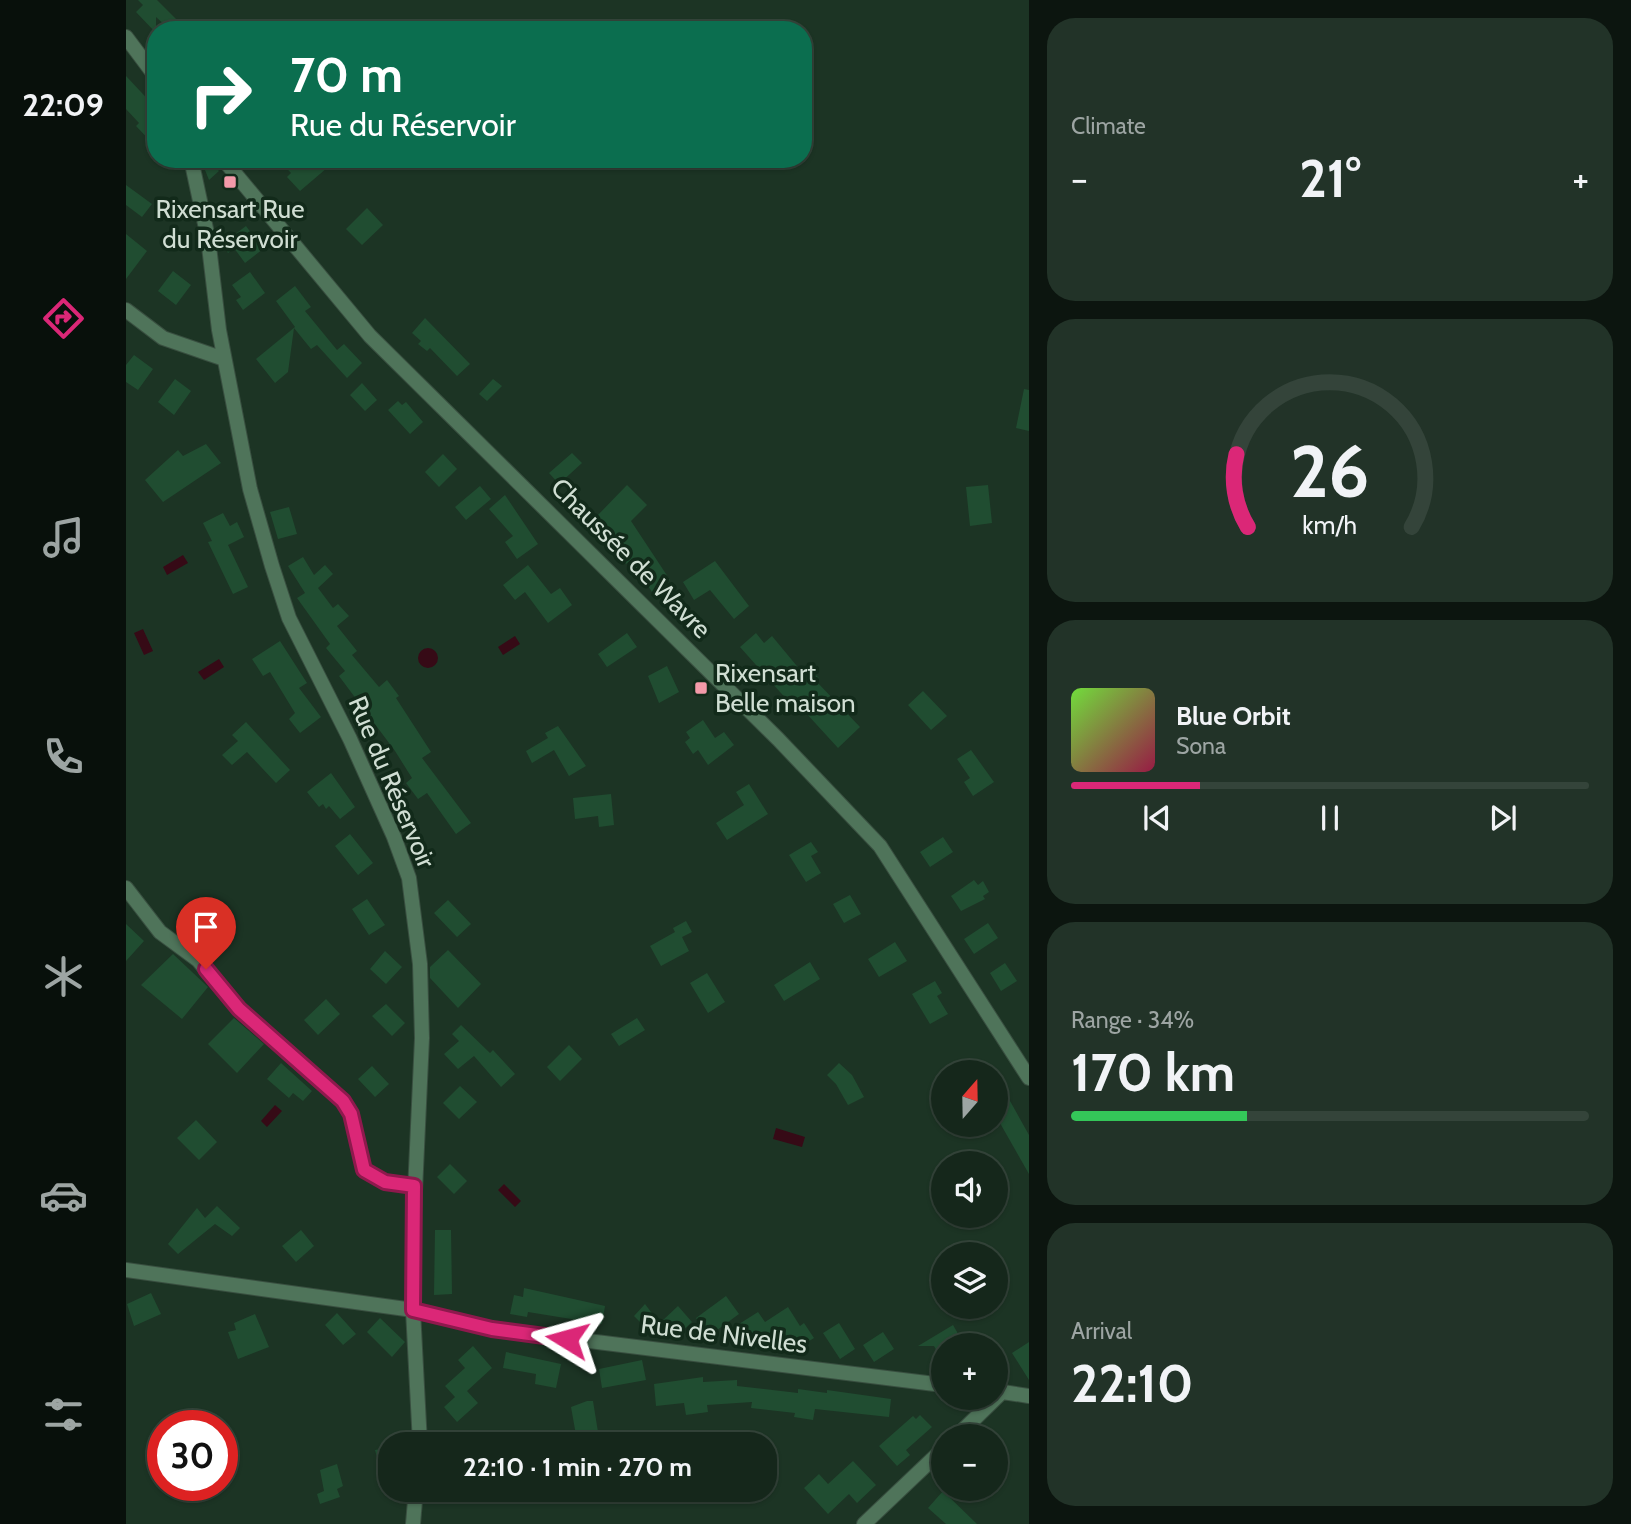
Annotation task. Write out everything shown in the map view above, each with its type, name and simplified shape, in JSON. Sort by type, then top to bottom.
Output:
[{"type":"street","points":[[126,37],[147,65]]},
{"type":"street","name":"Rue du Réservoir","points":[[193,168],[208,238],[224,359],[250,489],[289,618],[350,739],[394,837],[409,878],[420,964],[422,1038],[414,1186],[413,1310],[419,1432]]},
{"type":"street","name":"Chaussée de Wavre","points":[[230,168],[370,336],[745,706],[880,846],[1029,1078]]},
{"type":"street","points":[[126,310],[163,338],[224,359]]},
{"type":"street","points":[[126,888],[160,932],[198,960],[239,1009],[343,1101],[351,1114],[364,1170],[385,1182],[414,1186]]},
{"type":"street","name":"Rue de Nivelles","points":[[126,1270],[413,1310],[492,1329],[931,1384]]},
{"type":"street","points":[[1008,1393],[1029,1396]]},
{"type":"street","points":[[968,1424],[982,1410]]},
{"type":"street","points":[[864,1524],[931,1460]]},
{"type":"street","points":[[413,1524],[415,1502]]},
{"type":"shaded area","points":[[183,555],[188,563],[167,575],[163,567]]},
{"type":"shaded area","points":[[143,629],[153,651],[144,655],[134,633]]},
{"type":"shaded area","points":[[515,636],[520,644],[503,655],[498,647]]},
{"type":"shaded area","points":[[428,648],[435,651],[438,658],[435,665],[428,668],[421,665],[418,658],[421,651]]},
{"type":"shaded area","points":[[219,659],[224,667],[204,680],[198,672]]},
{"type":"shaded area","points":[[275,1105],[282,1111],[267,1127],[261,1121]]},
{"type":"shaded area","points":[[776,1128],[805,1137],[802,1147],[773,1139]]},
{"type":"shaded area","points":[[504,1184],[521,1201],[515,1207],[498,1190]]},
{"type":"building","points":[[138,0],[157,0],[176,19],[160,21],[156,17],[156,21],[147,21],[147,24],[136,12],[143,5]]},
{"type":"building","points":[[126,76],[147,98],[147,138],[136,126],[139,123],[126,109]]},
{"type":"building","points":[[204,168],[216,168],[219,171],[209,180]]},
{"type":"building","points":[[286,168],[327,168],[300,191],[287,177],[291,173]]},
{"type":"building","points":[[126,185],[152,204],[142,217],[126,205]]},
{"type":"building","points":[[367,208],[383,225],[362,245],[346,229]]},
{"type":"building","points":[[246,226],[263,249],[245,263],[234,248],[228,253],[222,244]]},
{"type":"building","points":[[126,234],[147,251],[126,279]]},
{"type":"building","points":[[173,271],[191,285],[176,305],[158,291]]},
{"type":"building","points":[[250,272],[265,293],[243,310],[236,300],[241,297],[232,285]]},
{"type":"building","points":[[295,286],[311,307],[305,311],[337,350],[344,344],[362,363],[347,378],[317,345],[311,349],[294,328],[288,372],[275,383],[256,359],[295,327],[276,301]]},
{"type":"building","points":[[425,318],[470,364],[457,376],[430,348],[427,351],[418,344],[421,341],[412,333]]},
{"type":"building","points":[[134,355],[153,369],[138,390],[126,382],[126,365]]},
{"type":"building","points":[[175,379],[191,391],[174,415],[158,402]]},
{"type":"building","points":[[493,379],[502,386],[487,401],[479,394]]},
{"type":"building","points":[[362,383],[377,400],[365,411],[350,395]]},
{"type":"building","points":[[1024,389],[1029,390],[1029,431],[1016,428]]},
{"type":"building","points":[[398,401],[402,405],[406,402],[423,422],[410,434],[388,410]]},
{"type":"building","points":[[206,444],[221,463],[163,502],[145,480],[178,450],[183,456]]},
{"type":"building","points":[[572,453],[582,463],[559,484],[549,473]]},
{"type":"building","points":[[443,454],[457,469],[439,487],[425,472]]},
{"type":"building","points":[[627,485],[647,505],[631,521],[670,580],[652,592],[631,560],[626,564],[618,553],[626,547],[596,517]]},
{"type":"building","points":[[988,485],[992,523],[970,526],[966,487]]},
{"type":"building","points":[[480,486],[491,499],[466,520],[455,507]]},
{"type":"building","points":[[505,495],[538,544],[517,559],[505,542],[513,536],[489,509]]},
{"type":"building","points":[[289,507],[297,534],[278,539],[270,512]]},
{"type":"building","points":[[223,513],[230,526],[237,522],[244,537],[228,545],[248,587],[233,594],[208,542],[212,541],[203,523]]},
{"type":"building","points":[[303,557],[314,575],[325,565],[333,574],[318,588],[333,608],[338,604],[349,616],[337,626],[357,651],[352,655],[379,687],[387,680],[399,696],[396,698],[431,752],[422,758],[471,823],[456,834],[427,793],[418,799],[406,783],[412,778],[339,676],[345,671],[326,648],[330,644],[297,598],[305,593],[288,566]]},
{"type":"building","points":[[715,561],[749,606],[734,619],[710,590],[694,600],[683,582]]},
{"type":"building","points":[[528,565],[551,594],[560,588],[572,605],[548,623],[525,592],[515,600],[503,585]]},
{"type":"building","points":[[627,633],[637,647],[607,667],[598,654]]},
{"type":"building","points":[[756,633],[764,643],[772,636],[801,671],[806,666],[819,678],[816,681],[860,727],[838,748],[795,701],[792,705],[740,647]]},
{"type":"building","points":[[280,641],[307,683],[299,688],[321,717],[300,733],[289,719],[295,713],[270,672],[263,676],[252,659]]},
{"type":"building","points":[[667,666],[679,692],[659,703],[648,676]]},
{"type":"building","points":[[923,691],[947,716],[931,730],[908,705]]},
{"type":"building","points":[[703,720],[715,738],[724,732],[734,745],[708,765],[698,750],[693,754],[685,742],[690,738],[686,732]]},
{"type":"building","points":[[246,722],[290,770],[276,783],[247,752],[232,765],[222,755],[238,741],[232,735]]},
{"type":"building","points":[[558,726],[586,766],[569,776],[554,750],[532,763],[526,751],[548,738],[545,733]]},
{"type":"building","points":[[971,750],[994,782],[973,796],[964,782],[970,778],[957,759]]},
{"type":"building","points":[[331,773],[355,807],[340,819],[329,806],[326,809],[323,804],[319,807],[307,792]]},
{"type":"building","points":[[749,784],[768,814],[727,840],[716,823],[744,805],[736,792]]},
{"type":"building","points":[[611,794],[614,825],[599,827],[598,816],[575,819],[573,798]]},
{"type":"building","points":[[350,834],[373,863],[358,875],[335,846]]},
{"type":"building","points":[[943,837],[953,852],[930,867],[920,852]]},
{"type":"building","points":[[811,842],[818,852],[811,856],[821,873],[806,882],[789,855]]},
{"type":"building","points":[[974,880],[978,885],[983,881],[989,892],[983,896],[985,899],[961,911],[951,896]]},
{"type":"building","points":[[850,895],[861,914],[844,923],[833,904]]},
{"type":"building","points":[[367,899],[385,925],[369,935],[352,909]]},
{"type":"building","points":[[448,900],[471,924],[457,937],[434,913]]},
{"type":"building","points":[[686,921],[692,932],[682,937],[689,951],[661,966],[650,946],[675,932],[673,928]]},
{"type":"building","points":[[988,923],[998,938],[974,954],[964,939]]},
{"type":"building","points":[[126,924],[144,941],[126,961]]},
{"type":"building","points":[[895,942],[907,961],[879,977],[868,959]]},
{"type":"building","points":[[448,950],[481,984],[458,1008],[430,978],[430,967]]},
{"type":"building","points":[[385,951],[402,967],[386,984],[370,969]]},
{"type":"building","points":[[173,954],[208,987],[182,1019],[141,985]]},
{"type":"building","points":[[810,962],[820,979],[784,1001],[774,985]]},
{"type":"building","points":[[1005,963],[1017,981],[1001,991],[990,973]]},
{"type":"building","points":[[707,973],[725,1002],[708,1013],[690,983]]},
{"type":"building","points":[[935,981],[942,993],[937,996],[948,1014],[930,1024],[912,994]]},
{"type":"building","points":[[326,999],[340,1014],[318,1035],[304,1020]]},
{"type":"building","points":[[386,1004],[405,1023],[392,1036],[372,1016]]},
{"type":"building","points":[[234,1018],[264,1044],[237,1073],[208,1044]]},
{"type":"building","points":[[637,1018],[645,1030],[619,1046],[611,1034]]},
{"type":"building","points":[[461,1025],[490,1053],[493,1050],[515,1074],[501,1087],[474,1056],[458,1069],[444,1054],[459,1041],[452,1034]]},
{"type":"building","points":[[569,1045],[582,1059],[560,1081],[547,1067]]},
{"type":"building","points":[[281,1063],[312,1091],[303,1101],[293,1093],[289,1098],[267,1079]]},
{"type":"building","points":[[839,1063],[852,1075],[864,1097],[848,1105],[836,1084],[827,1075]]},
{"type":"building","points":[[372,1066],[389,1084],[375,1097],[358,1079]]},
{"type":"building","points":[[460,1086],[477,1102],[459,1119],[443,1103]]},
{"type":"building","points":[[1008,1097],[1029,1135],[1029,1174],[1008,1137]]},
{"type":"building","points":[[196,1120],[217,1142],[199,1160],[177,1138]]},
{"type":"building","points":[[450,1164],[467,1181],[454,1194],[437,1177]]},
{"type":"building","points":[[217,1206],[240,1228],[232,1236],[215,1224],[178,1254],[168,1244],[197,1208],[205,1218]]},
{"type":"building","points":[[301,1230],[314,1246],[296,1262],[282,1246]]},
{"type":"building","points":[[435,1230],[451,1230],[452,1294],[434,1295]]},
{"type":"building","points":[[524,1288],[605,1306],[602,1324],[528,1312],[527,1317],[510,1314],[514,1295],[523,1297]]},
{"type":"building","points":[[151,1293],[161,1314],[134,1326],[127,1304]]},
{"type":"building","points":[[726,1296],[739,1314],[709,1336],[696,1318]]},
{"type":"building","points":[[645,1304],[663,1328],[653,1335],[634,1316]]},
{"type":"building","points":[[678,1306],[692,1322],[676,1337],[662,1321]]},
{"type":"building","points":[[788,1307],[800,1326],[804,1323],[814,1338],[801,1346],[795,1336],[789,1340],[781,1327],[755,1346],[739,1324],[758,1312],[765,1322]]},
{"type":"building","points":[[337,1313],[356,1334],[343,1345],[325,1325]]},
{"type":"building","points":[[255,1314],[269,1347],[238,1359],[228,1332],[236,1330],[234,1323]]},
{"type":"building","points":[[380,1318],[405,1342],[392,1357],[367,1332]]},
{"type":"building","points":[[839,1323],[855,1349],[840,1359],[823,1333]]},
{"type":"building","points":[[953,1325],[958,1333],[940,1333]]},
{"type":"building","points":[[883,1332],[894,1349],[874,1362],[863,1345]]},
{"type":"building","points":[[931,1338],[931,1346],[918,1346]]},
{"type":"building","points":[[1029,1342],[1029,1380],[1012,1353]]},
{"type":"building","points":[[473,1346],[492,1368],[467,1391],[478,1403],[457,1422],[444,1407],[455,1397],[445,1386],[465,1368],[458,1360]]},
{"type":"building","points":[[506,1352],[561,1364],[556,1388],[535,1384],[536,1374],[503,1368]]},
{"type":"building","points":[[642,1360],[646,1380],[602,1388],[599,1369]]},
{"type":"building","points":[[703,1377],[703,1382],[737,1380],[737,1386],[798,1393],[798,1389],[827,1393],[827,1390],[891,1399],[889,1417],[815,1409],[813,1420],[794,1417],[795,1413],[751,1408],[752,1402],[707,1405],[708,1412],[686,1415],[684,1403],[656,1406],[654,1384]]},
{"type":"building","points":[[593,1401],[598,1432],[575,1432],[571,1407]]},
{"type":"building","points":[[920,1415],[931,1428],[906,1450],[910,1455],[897,1466],[879,1446],[913,1416],[916,1419]]},
{"type":"building","points":[[853,1461],[876,1485],[857,1503],[849,1494],[828,1514],[804,1488],[819,1474],[828,1484]]},
{"type":"building","points":[[337,1464],[343,1486],[337,1489],[340,1497],[320,1504],[317,1494],[324,1491],[320,1470]]},
{"type":"building","points":[[934,1501],[953,1501],[977,1524],[946,1524],[928,1508]]},
{"type":"place","name":"Rixensart Rue du Réservoir","points":[[230,182]]},
{"type":"place","name":"Rixensart Belle maison","points":[[701,688]]},
{"type":"route","points":[[206,969],[239,1009],[343,1101],[356,1130],[360,1161],[364,1170],[373,1178],[385,1182],[414,1186],[413,1310],[492,1329],[567,1339]]}]
